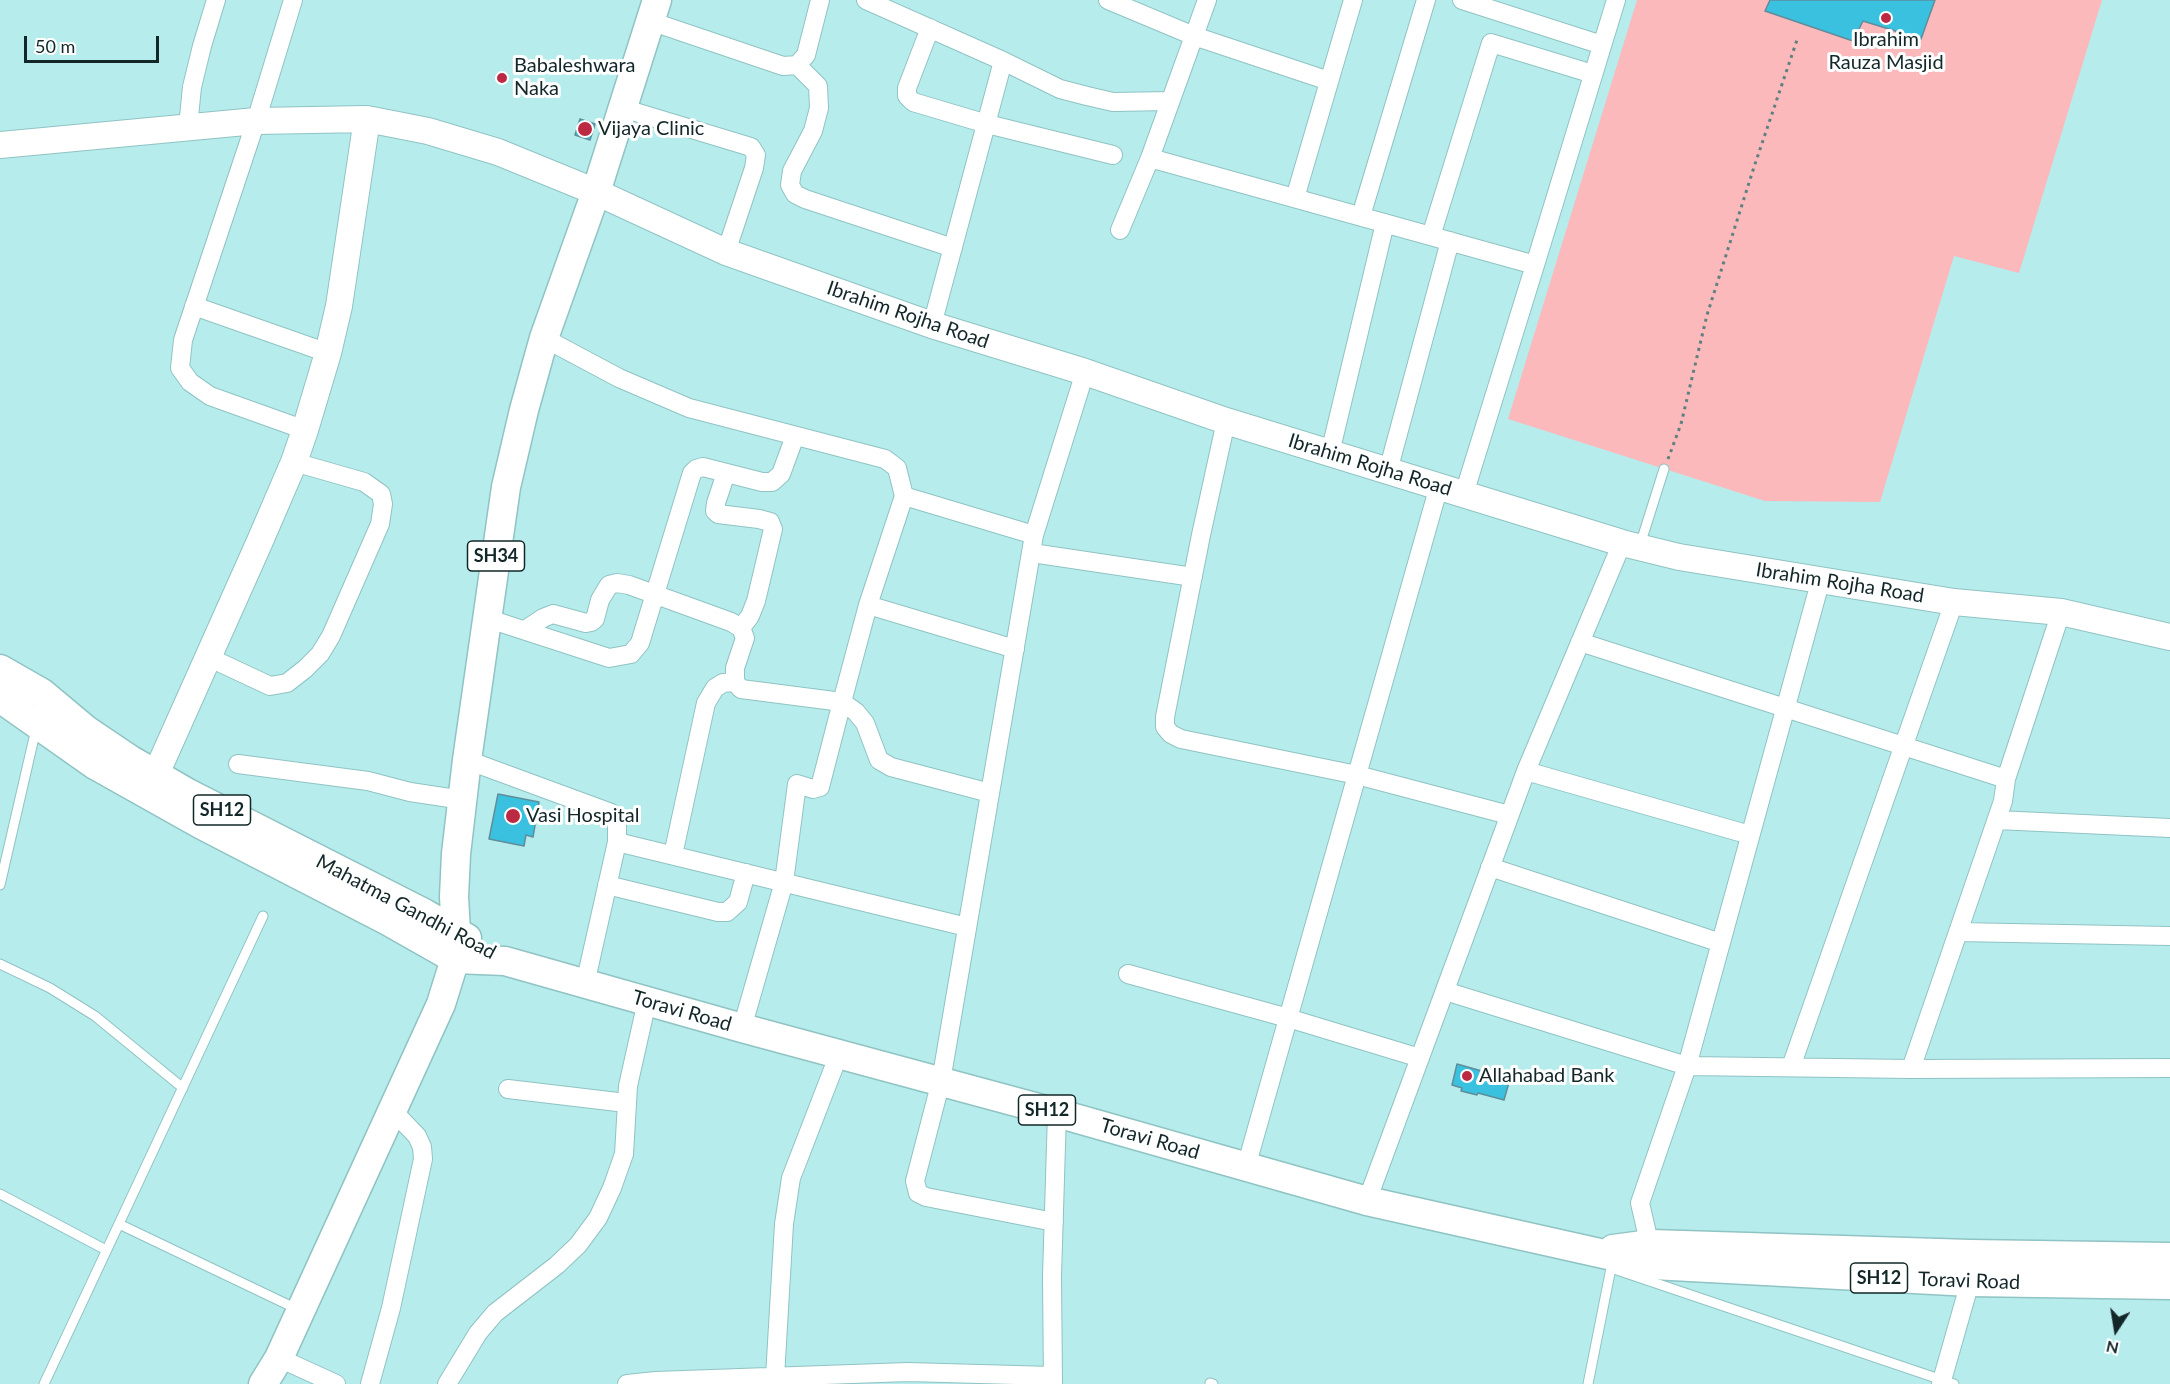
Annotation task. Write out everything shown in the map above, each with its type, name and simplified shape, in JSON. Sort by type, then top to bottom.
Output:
[{"type":"main road","name":"SH34","points":[[455,959],[454,897],[467,760],[506,488],[544,338],[596,192],[654,11]]},
{"type":"main road","name":"Mahatma Gandhi Road","points":[[0,669],[42,693],[85,729],[130,760],[456,931],[505,961]]},
{"type":"main road","name":"Mahatma Gandhi Road","points":[[0,698],[95,765],[202,825],[388,921],[455,959],[505,961]]},
{"type":"main road","points":[[263,1384],[279,1358],[393,1111],[441,1004],[455,959]]},
{"type":"main road","name":"Toravi Road","points":[[505,961],[1367,1201],[1600,1260],[1652,1255],[2170,1257]]},
{"type":"main road","name":"Toravi Road","points":[[1652,1255],[1970,1282],[2170,1285]]},
{"type":"street","points":[[188,127],[192,87],[216,0]]},
{"type":"street","points":[[293,0],[256,121],[183,340],[180,368],[190,382],[210,396],[305,430]]},
{"type":"street","points":[[654,11],[783,66],[797,65],[806,55],[820,0]]},
{"type":"street","points":[[866,0],[1060,89],[1113,102],[1170,101]]},
{"type":"street","points":[[1108,0],[1194,36],[1329,81]]},
{"type":"street","points":[[1120,230],[1150,158],[1207,0]]},
{"type":"street","points":[[1295,198],[1353,0]]},
{"type":"street","points":[[1361,216],[1426,0]]},
{"type":"street","points":[[1464,0],[1602,45]]},
{"type":"street","points":[[1464,494],[1616,0]]},
{"type":"street","points":[[930,28],[907,88],[907,96],[913,102],[987,124],[1113,155]]},
{"type":"street","points":[[1431,236],[1491,43],[1593,74]]},
{"type":"street","points":[[932,325],[1003,61]]},
{"type":"street","points":[[797,65],[819,86],[819,108],[813,131],[792,171],[790,185],[795,194],[953,248]]},
{"type":"street","points":[[622,108],[751,147],[756,155],[754,168],[726,252]]},
{"type":"street","points":[[156,774],[294,462],[305,430],[328,353],[339,306],[367,119]]},
{"type":"street","name":"Ibrahim Rojha Road","points":[[0,145],[256,121],[367,119],[428,131],[498,152],[596,192],[726,252],[932,325],[1085,372],[1226,421],[1631,545],[1679,557],[1954,602],[2061,612],[2170,637]]},
{"type":"street","points":[[1150,158],[1535,265]]},
{"type":"street","points":[[1330,453],[1385,223]]},
{"type":"street","points":[[1388,471],[1450,241]]},
{"type":"street","points":[[194,306],[328,353]]},
{"type":"street","points":[[544,338],[619,378],[689,408],[885,459],[897,468],[904,496],[868,605],[820,786],[813,789],[796,784],[783,882],[742,1028]]},
{"type":"street","points":[[1054,1222],[926,1197],[918,1192],[915,1181],[941,1081],[1033,544],[1085,372]]},
{"type":"street","points":[[1226,421],[1165,717],[1166,727],[1171,734],[1181,739],[1357,775],[1509,815]]},
{"type":"street","points":[[486,618],[609,658],[631,654],[640,643],[656,596],[692,473],[703,467],[762,482],[772,482],[781,474],[795,436]]},
{"type":"street","points":[[208,657],[270,686],[287,683],[305,669],[320,654],[331,636],[380,524],[383,504],[381,494],[364,482],[294,462]]},
{"type":"street","points":[[726,473],[715,511],[718,514],[770,522],[773,529],[756,601],[750,616],[741,628]]},
{"type":"street","points":[[1246,1167],[1438,486]]},
{"type":"street","points":[[904,496],[1033,544],[1193,577]]},
{"type":"street","points":[[1367,1201],[1526,771],[1580,642],[1631,545]]},
{"type":"street","points":[[1652,1255],[1640,1203],[1687,1066],[1821,579]]},
{"type":"street","points":[[525,630],[553,614],[591,622],[595,619],[600,600],[609,585],[616,582],[629,585],[731,622],[741,628],[745,638],[735,668],[735,682],[741,689],[842,702],[856,712],[865,723],[879,760],[891,767],[990,793]]},
{"type":"street","points":[[1791,1068],[1954,602]]},
{"type":"street","points":[[868,605],[1015,649]]},
{"type":"street","points":[[1911,1069],[1997,820],[2006,779],[2061,612]]},
{"type":"street","points":[[1580,642],[2006,779]]},
{"type":"street","points":[[673,855],[706,703],[715,688],[723,683],[735,682]]},
{"type":"street","points":[[467,760],[611,813],[617,821],[617,842],[585,984]]},
{"type":"street","points":[[238,764],[368,781],[410,792],[463,801]]},
{"type":"street","points":[[1526,771],[1750,835]]},
{"type":"street","points":[[1997,820],[2170,828]]},
{"type":"street","points":[[617,842],[967,927]]},
{"type":"street","points":[[1490,867],[1721,943]]},
{"type":"street","points":[[607,885],[718,912],[727,912],[738,902],[746,873]]},
{"type":"street","points":[[1958,932],[2170,936]]},
{"type":"street","points":[[1128,974],[1288,1018],[1420,1058]]},
{"type":"street","points":[[1444,991],[1687,1066],[1911,1069],[2170,1068]]},
{"type":"street","points":[[447,1384],[472,1341],[495,1313],[557,1265],[578,1245],[598,1218],[624,1154],[627,1103],[647,1001]]},
{"type":"street","points":[[775,1377],[784,1224],[791,1178],[839,1054]]},
{"type":"street","points":[[508,1089],[627,1103]]},
{"type":"street","points":[[370,1384],[391,1308],[423,1160],[422,1147],[417,1136],[393,1111]]},
{"type":"street","points":[[627,1384],[656,1380],[741,1381],[775,1377],[814,1380],[877,1379],[908,1372],[989,1380],[1052,1380],[1057,1113]]},
{"type":"street","points":[[1946,1383],[1970,1282]]},
{"type":"street","points":[[279,1358],[336,1384]]},
{"type":"lane","points":[[1631,545],[1664,469]]},
{"type":"lane","points":[[0,885],[38,724]]},
{"type":"lane","points":[[44,1384],[263,916]]},
{"type":"lane","points":[[0,964],[50,988],[95,1016],[183,1088]]},
{"type":"lane","points":[[0,1194],[106,1250]]},
{"type":"lane","points":[[119,1224],[301,1311]]},
{"type":"lane","points":[[1587,1384],[1600,1260],[1946,1383]]},
{"type":"path","points":[[1664,469],[1681,424],[1707,315],[1798,37]]},
{"type":"shaded area","points":[[1637,0],[2102,0],[2019,273],[1954,256],[1880,502],[1765,501],[1508,419]]},
{"type":"building","points":[[1770,0],[1935,0],[1921,39],[1863,21],[1853,41],[1765,11]]},
{"type":"building","points":[[580,119],[595,124],[590,140],[575,135]]},
{"type":"building","points":[[498,794],[539,802],[533,837],[526,835],[524,846],[489,839]]},
{"type":"building","points":[[1457,1064],[1510,1079],[1504,1100],[1461,1091],[1462,1088],[1452,1085]]},
{"type":"place","name":"Ibrahim Rauza Masjid","points":[[1886,18]]},
{"type":"place","name":"Babaleshwara Naka","points":[[502,78]]},
{"type":"place","name":"Vijaya Clinic","points":[[585,129]]},
{"type":"place","name":"Vasi Hospital","points":[[513,816]]},
{"type":"place","name":"Allahabad Bank","points":[[1467,1076]]}]
